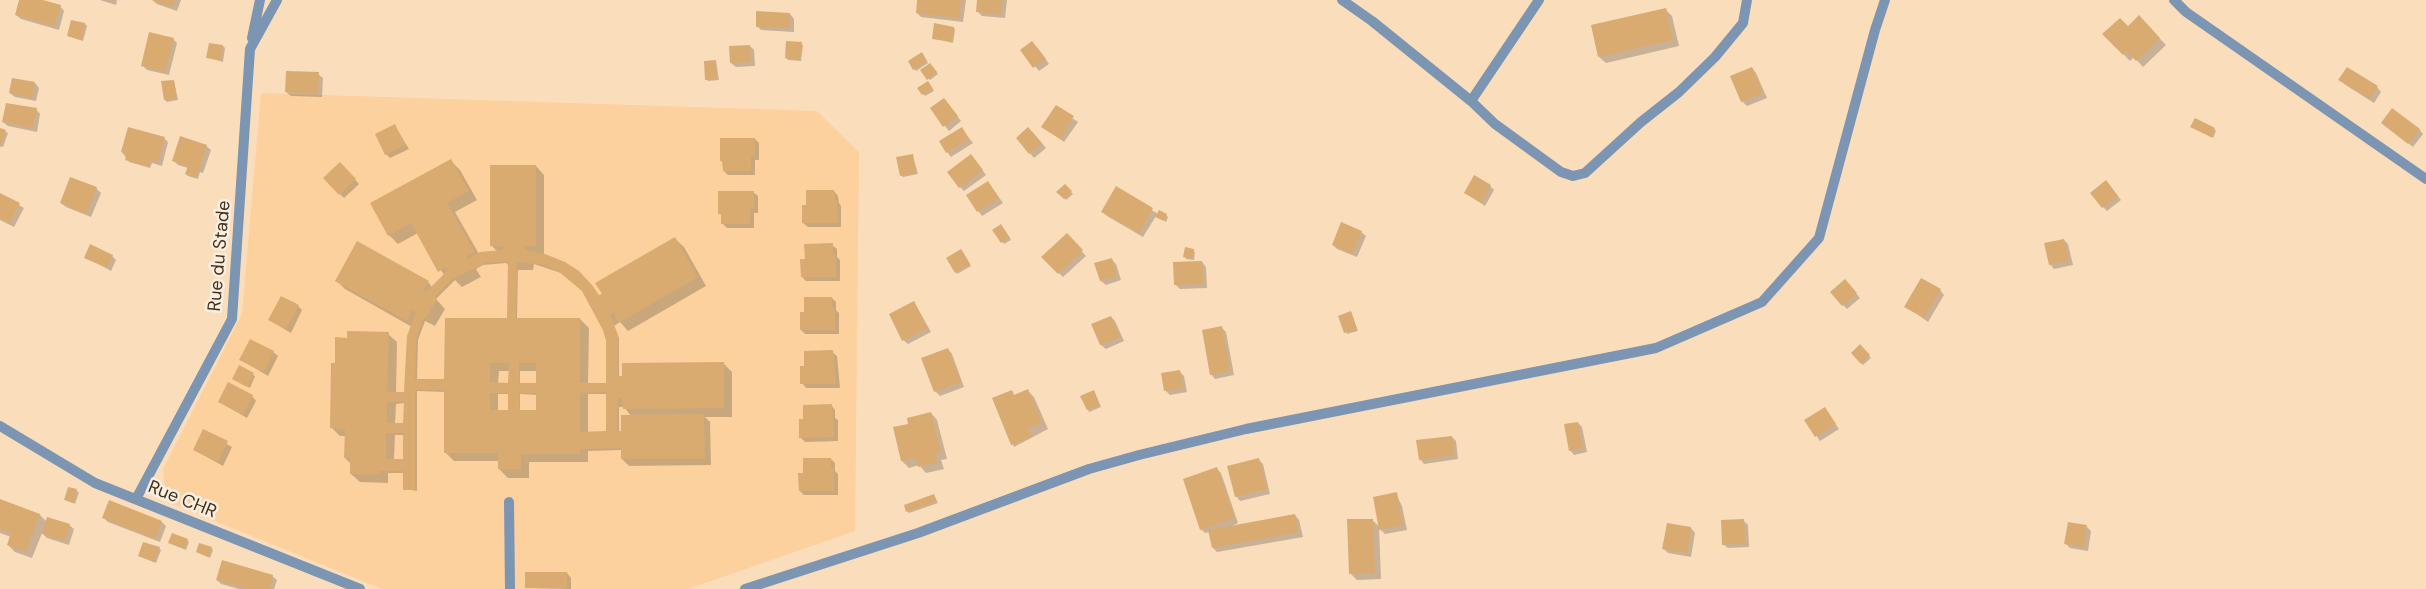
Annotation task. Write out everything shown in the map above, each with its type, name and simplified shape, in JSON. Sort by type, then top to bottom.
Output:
[{"type":"street","points":[[250,49],[260,0]]},
{"type":"street","name":"Rue du Stade","points":[[136,500],[232,319],[240,223],[250,49],[277,0]]},
{"type":"street","points":[[1342,0],[1372,21],[1495,124],[1553,166],[1573,176],[1580,176],[1641,122],[1679,92],[1715,57],[1743,23],[1748,0]]},
{"type":"street","points":[[1471,102],[1539,0]]},
{"type":"street","points":[[745,589],[918,533],[1089,469],[1246,428],[1656,348],[1762,302],[1819,238],[1874,30],[1885,0]]},
{"type":"street","points":[[2174,0],[2186,12],[2426,178]]},
{"type":"street","name":"Rue CHR","points":[[0,426],[95,483],[360,589]]},
{"type":"street","points":[[510,502],[510,589]]},
{"type":"shaded area","points":[[261,93],[817,111],[859,152],[855,531],[688,589],[382,589],[166,501],[163,469],[242,314]]},
{"type":"building","points":[[19,0],[43,0],[61,5],[54,26],[15,15]]},
{"type":"building","points":[[152,0],[175,0],[173,7]]},
{"type":"building","points":[[917,0],[961,0],[959,18],[916,13]]},
{"type":"building","points":[[977,0],[1002,0],[1001,14],[976,12]]},
{"type":"building","points":[[1666,8],[1673,40],[1598,57],[1591,25]]},
{"type":"building","points":[[756,11],[790,13],[790,28],[756,27]]},
{"type":"building","points":[[2139,15],[2160,38],[2136,61],[2127,51],[2123,55],[2102,34],[2120,18],[2128,26]]},
{"type":"building","points":[[71,20],[85,23],[81,40],[67,36]]},
{"type":"building","points":[[934,23],[954,27],[952,42],[932,39]]},
{"type":"building","points":[[149,32],[174,38],[165,72],[141,66]]},
{"type":"building","points":[[786,41],[802,42],[800,60],[785,58]]},
{"type":"building","points":[[1032,41],[1046,59],[1033,68],[1020,50]]},
{"type":"building","points":[[209,43],[223,45],[221,60],[206,58]]},
{"type":"building","points":[[750,45],[751,62],[730,63],[729,46]]},
{"type":"building","points":[[922,52],[927,61],[913,70],[908,61]]},
{"type":"building","points":[[716,60],[717,79],[705,80],[704,61]]},
{"type":"building","points":[[930,63],[937,72],[927,80],[920,70]]},
{"type":"building","points":[[1752,67],[1763,93],[1741,102],[1730,76]]},
{"type":"building","points":[[2347,67],[2378,86],[2370,99],[2338,80]]},
{"type":"building","points":[[286,71],[319,72],[318,94],[285,92]]},
{"type":"building","points":[[12,78],[35,82],[32,98],[9,93]]},
{"type":"building","points":[[174,80],[177,98],[164,100],[161,81]]},
{"type":"building","points":[[928,81],[933,89],[922,95],[917,88]]},
{"type":"building","points":[[944,98],[958,116],[943,127],[930,108]]},
{"type":"building","points":[[6,103],[37,108],[33,128],[2,122]]},
{"type":"building","points":[[1056,105],[1074,116],[1060,139],[1041,127]]},
{"type":"building","points":[[2392,108],[2420,129],[2408,144],[2381,123]]},
{"type":"building","points":[[2195,118],[2215,128],[2211,137],[2190,127]]},
{"type":"building","points":[[395,124],[405,145],[385,155],[375,134]]},
{"type":"building","points":[[128,127],[165,137],[158,162],[150,160],[149,167],[125,160],[127,154],[121,152]]},
{"type":"building","points":[[962,127],[969,139],[946,153],[939,141]]},
{"type":"building","points":[[1028,127],[1042,143],[1029,154],[1016,138]]},
{"type":"building","points":[[0,128],[6,130],[0,148]]},
{"type":"building","points":[[180,136],[207,145],[196,178],[185,174],[188,166],[172,161]]},
{"type":"building","points":[[720,138],[755,138],[755,156],[751,156],[751,171],[723,171],[722,161],[720,161]]},
{"type":"building","points":[[913,154],[916,173],[900,176],[896,157]]},
{"type":"building","points":[[971,154],[983,170],[959,188],[947,172]]},
{"type":"building","points":[[451,159],[469,191],[447,203],[475,252],[467,256],[468,259],[480,252],[503,250],[503,246],[490,246],[490,165],[536,165],[536,246],[525,246],[525,250],[545,254],[565,262],[579,271],[599,295],[602,294],[595,283],[675,237],[698,277],[619,323],[613,313],[610,315],[618,335],[618,376],[622,376],[622,363],[724,362],[724,408],[623,409],[622,398],[618,398],[617,431],[621,431],[621,415],[704,414],[705,459],[621,459],[621,448],[580,449],[580,454],[521,454],[521,469],[498,469],[498,453],[444,453],[444,390],[415,390],[415,490],[403,490],[403,471],[380,471],[379,475],[350,474],[350,458],[344,458],[345,429],[330,428],[331,363],[335,363],[335,337],[347,338],[347,331],[389,332],[387,392],[404,392],[407,336],[416,312],[412,310],[407,321],[335,281],[357,241],[429,281],[423,291],[426,292],[448,270],[446,267],[438,272],[411,223],[388,236],[370,203]],"holes":[[[488,262],[508,262],[507,318],[445,318],[444,379],[415,379],[416,338],[424,317],[426,318],[437,299],[435,297],[452,279]],[[517,262],[544,265],[558,271],[582,291],[606,336],[606,383],[580,383],[580,318],[516,318]],[[490,363],[509,363],[508,383],[490,382]],[[519,363],[536,363],[536,383],[519,383]],[[606,392],[606,431],[580,432],[580,393]],[[490,393],[508,393],[508,410],[490,410]],[[519,393],[536,393],[536,410],[519,410]],[[387,402],[404,402],[403,423],[387,423]],[[386,433],[403,433],[403,459],[386,459]]]},
{"type":"building","points":[[340,162],[356,179],[339,195],[323,178]]},
{"type":"building","points":[[1474,175],[1491,185],[1481,203],[1464,193]]},
{"type":"building","points":[[70,177],[97,187],[86,214],[60,203]]},
{"type":"building","points":[[2106,180],[2118,196],[2102,208],[2090,193]]},
{"type":"building","points":[[988,181],[999,198],[977,212],[966,195]]},
{"type":"building","points":[[1065,184],[1072,191],[1064,199],[1056,192]]},
{"type":"building","points":[[1116,186],[1153,208],[1139,233],[1101,212]]},
{"type":"building","points":[[806,190],[834,190],[835,200],[837,200],[838,223],[802,223],[802,205],[806,205]]},
{"type":"building","points":[[718,191],[754,191],[754,209],[750,209],[750,224],[721,224],[721,214],[718,214]]},
{"type":"building","points":[[0,193],[20,203],[10,223],[0,219]]},
{"type":"building","points":[[1159,210],[1167,214],[1164,221],[1155,217]]},
{"type":"building","points":[[1341,222],[1362,231],[1352,254],[1332,245]]},
{"type":"building","points":[[1001,224],[1010,238],[1001,243],[992,230]]},
{"type":"building","points":[[1067,233],[1083,250],[1058,274],[1041,257]]},
{"type":"building","points":[[2064,239],[2069,260],[2049,265],[2044,243]]},
{"type":"building","points":[[833,243],[833,254],[836,254],[836,277],[801,277],[800,259],[805,259],[804,244]]},
{"type":"building","points":[[90,244],[113,255],[107,268],[84,258]]},
{"type":"building","points":[[1185,247],[1194,249],[1192,259],[1183,257]]},
{"type":"building","points":[[961,249],[970,264],[955,273],[946,258]]},
{"type":"building","points":[[1112,258],[1117,276],[1100,281],[1094,263]]},
{"type":"building","points":[[1202,261],[1203,284],[1174,285],[1173,262]]},
{"type":"building","points":[[1921,278],[1941,289],[1924,318],[1904,307]]},
{"type":"building","points":[[1845,279],[1857,293],[1842,306],[1830,292]]},
{"type":"building","points":[[281,296],[299,305],[286,329],[268,320]]},
{"type":"building","points":[[804,297],[832,297],[832,307],[835,307],[835,330],[800,330],[800,312],[804,312]]},
{"type":"building","points":[[914,301],[928,328],[902,341],[889,314]]},
{"type":"building","points":[[1351,311],[1357,329],[1344,333],[1338,316]]},
{"type":"building","points":[[1111,316],[1120,337],[1100,345],[1091,324]]},
{"type":"building","points":[[1222,326],[1230,371],[1210,375],[1202,330]]},
{"type":"building","points":[[250,339],[274,351],[264,372],[239,360]]},
{"type":"building","points":[[1860,344],[1870,355],[1861,364],[1851,353]]},
{"type":"building","points":[[948,348],[961,382],[934,392],[921,358]]},
{"type":"building","points":[[833,350],[836,384],[800,384],[800,366],[804,366],[804,351]]},
{"type":"building","points":[[239,365],[254,373],[247,387],[232,379]]},
{"type":"building","points":[[1180,370],[1183,388],[1164,391],[1161,373]]},
{"type":"building","points":[[228,382],[253,395],[243,415],[218,402]]},
{"type":"building","points":[[1028,389],[1042,423],[1028,428],[1032,437],[1011,445],[992,398],[1012,390],[1014,395]]},
{"type":"building","points":[[1094,390],[1100,405],[1087,410],[1080,396]]},
{"type":"building","points":[[832,404],[834,437],[799,438],[799,419],[803,419],[803,405]]},
{"type":"building","points":[[1825,407],[1836,424],[1815,437],[1804,420]]},
{"type":"building","points":[[931,412],[941,452],[935,454],[938,462],[918,467],[916,458],[901,461],[893,427],[908,424],[907,418]]},
{"type":"building","points":[[1578,422],[1583,448],[1569,451],[1564,424]]},
{"type":"building","points":[[203,429],[228,441],[218,462],[193,450]]},
{"type":"building","points":[[1452,436],[1455,455],[1419,460],[1416,440]]},
{"type":"building","points":[[803,458],[831,458],[831,468],[834,468],[834,491],[799,491],[798,473],[803,473]]},
{"type":"building","points":[[1259,458],[1267,489],[1235,497],[1227,466]]},
{"type":"building","points":[[1217,467],[1235,518],[1200,530],[1183,479]]},
{"type":"building","points":[[68,487],[77,489],[73,503],[64,500]]},
{"type":"building","points":[[1397,492],[1403,525],[1379,530],[1373,497]]},
{"type":"building","points":[[934,494],[937,501],[906,512],[904,505]]},
{"type":"building","points":[[0,499],[40,514],[26,552],[7,545],[11,533],[0,529]]},
{"type":"building","points":[[109,500],[162,521],[155,539],[102,518]]},
{"type":"building","points":[[1295,514],[1299,532],[1212,548],[1208,530]]},
{"type":"building","points":[[47,517],[70,524],[65,541],[42,534]]},
{"type":"building","points":[[1347,519],[1373,519],[1375,573],[1349,574]]},
{"type":"building","points":[[1744,519],[1745,543],[1722,545],[1721,520]]},
{"type":"building","points":[[2068,522],[2087,525],[2084,547],[2064,544]]},
{"type":"building","points":[[1667,523],[1691,527],[1687,553],[1662,549]]},
{"type":"building","points":[[172,533],[188,539],[184,549],[168,543]]},
{"type":"building","points":[[143,542],[160,547],[154,562],[138,556]]},
{"type":"building","points":[[199,543],[212,547],[208,557],[196,552]]},
{"type":"building","points":[[222,560],[273,575],[269,589],[247,589],[216,580]]},
{"type":"building","points":[[525,572],[567,572],[567,588],[525,588]]}]
